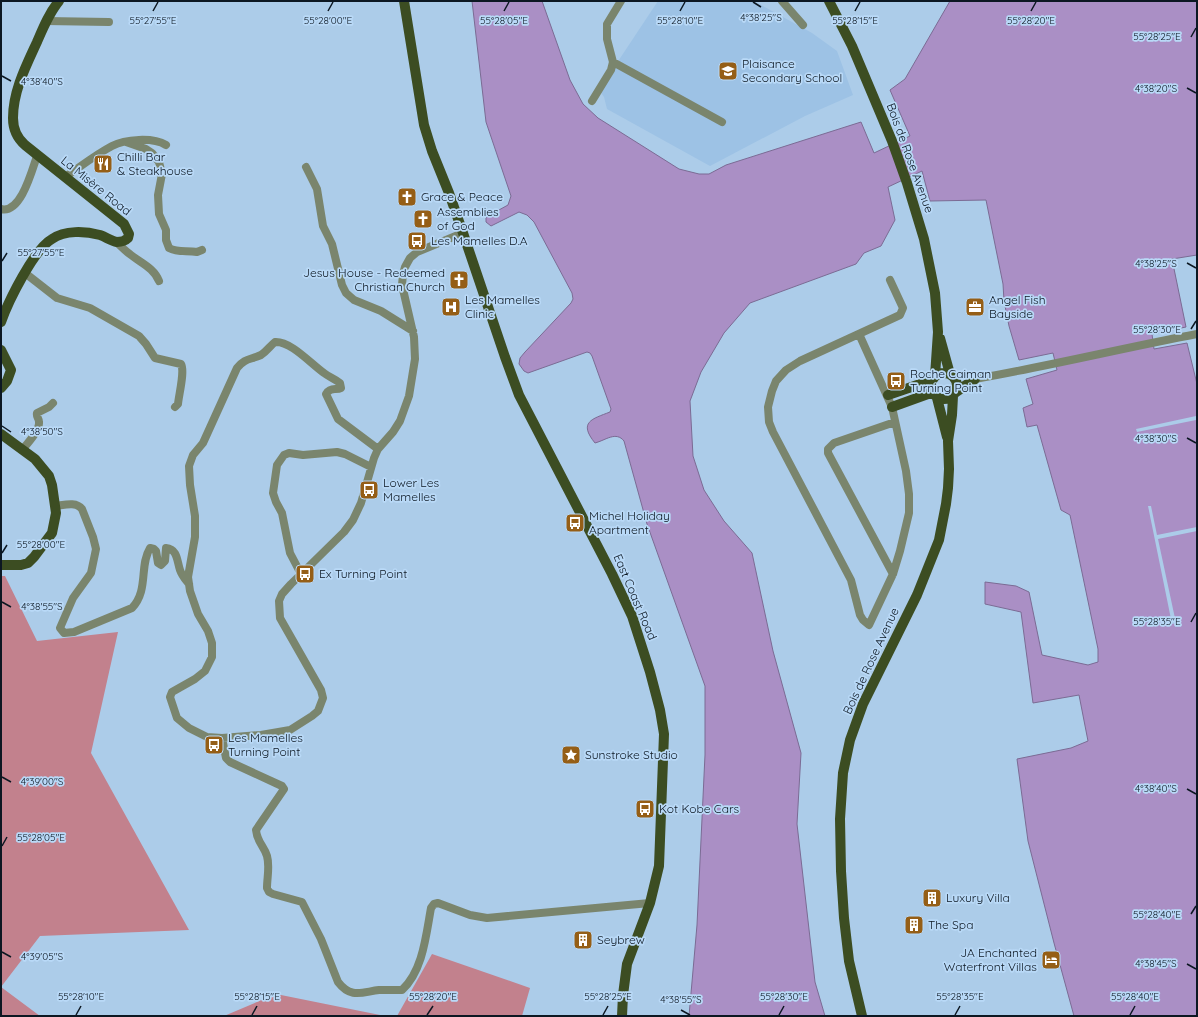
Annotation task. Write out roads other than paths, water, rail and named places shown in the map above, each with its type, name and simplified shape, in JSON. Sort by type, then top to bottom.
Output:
[{"type":"main road","name":"La Misère Road","points":[[59,1],[46,20],[27,63],[17,91],[13,119],[14,128],[19,140],[37,156],[124,224],[129,234],[128,238],[123,242],[116,242]]},
{"type":"main road","name":"East Coast Road","points":[[404,1],[424,126],[432,151],[450,193],[519,395],[612,574],[632,616],[650,672],[660,710],[664,734],[659,866],[650,903],[627,964],[622,1016]]},
{"type":"main road","name":"Bois de Rose Avenue","points":[[829,1],[852,46],[892,141],[907,183],[924,239],[935,292],[938,332],[933,378]]},
{"type":"main road","points":[[1,322],[11,297],[25,273],[46,243],[58,235],[78,232],[99,235],[116,242]]},
{"type":"main road","name":"Bois de Rose Avenue","points":[[938,332],[952,375]]},
{"type":"main road","points":[[1,350],[11,370],[7,381],[1,388]]},
{"type":"main road","points":[[888,396],[942,373],[975,379]]},
{"type":"main road","points":[[952,375],[958,385],[955,394]]},
{"type":"main road","points":[[933,378],[931,387],[935,396]]},
{"type":"main road","points":[[892,407],[928,394],[946,400],[975,379]]},
{"type":"main road","name":"Bois de Rose Avenue","points":[[862,1016],[850,962],[844,918],[840,819],[843,773],[850,740],[863,704],[917,595],[939,540],[948,488],[948,441],[955,394]]},
{"type":"main road","name":"Bois de Rose Avenue","points":[[935,396],[948,441]]},
{"type":"main road","points":[[1,434],[35,459],[49,476],[56,506],[55,523],[52,533],[34,557],[28,563],[21,565],[1,566]]},
{"type":"street","points":[[592,101],[611,70],[613,62],[607,39],[607,24],[621,1]]},
{"type":"street","points":[[782,1],[803,25]]},
{"type":"street","points":[[46,20],[109,22]]},
{"type":"street","points":[[613,62],[722,122]]},
{"type":"street","points":[[65,177],[113,145],[133,140],[148,140],[157,141],[166,145]]},
{"type":"street","points":[[126,142],[146,149],[152,153],[159,162],[162,174],[158,195],[160,214],[166,230],[168,248],[177,251],[190,250],[197,252],[202,250]]},
{"type":"street","points":[[1,209],[5,210],[11,208],[24,193],[37,156]]},
{"type":"street","points":[[306,167],[317,189],[323,226],[332,244],[342,285],[346,293],[354,300],[381,311],[413,331]]},
{"type":"street","points":[[378,449],[338,419],[326,394],[334,388],[341,388],[340,383],[324,374],[288,345],[280,341],[275,342],[266,351],[242,362],[237,368],[203,443],[193,455],[189,466],[196,537],[188,577],[190,591],[198,614],[208,630],[212,643],[212,657],[205,671],[195,679],[172,692],[170,697],[177,718],[189,728],[207,737],[222,738],[261,735],[290,730],[312,716],[321,704],[323,698],[321,690],[280,618],[279,601],[282,594],[344,532],[353,520],[361,503],[371,467],[378,449],[397,427],[409,396],[415,359],[413,331],[402,284],[402,274],[405,267],[410,258],[417,252],[464,233]]},
{"type":"street","points":[[116,242],[124,250],[148,267],[157,276],[159,281]]},
{"type":"street","points":[[25,273],[57,298],[90,308],[139,336],[155,358],[181,364],[183,366],[178,404],[175,408]]},
{"type":"street","points":[[859,334],[892,407],[906,471],[909,513],[893,574],[869,625],[860,615],[851,580],[773,432],[769,422],[768,407],[776,381],[786,370],[800,361],[859,334],[897,317],[902,312],[903,308],[890,280]]},
{"type":"street","points":[[975,379],[1197,334]]},
{"type":"street","points":[[22,450],[32,438],[38,427],[39,422],[37,412],[49,407],[53,402]]},
{"type":"street","points":[[893,574],[828,453],[828,449],[834,443],[895,422]]},
{"type":"street","points":[[301,574],[290,553],[282,513],[273,493],[277,465],[284,455],[289,453],[303,455],[337,452],[345,454],[371,467]]},
{"type":"street","points":[[56,506],[74,504],[79,505],[82,509],[96,549],[91,573],[73,598],[60,628],[64,633],[74,632],[132,608],[142,592],[147,557],[150,548],[156,551],[158,563],[160,565],[166,562],[166,548],[172,550],[179,561],[183,577],[189,584]]},
{"type":"street","points":[[222,738],[226,758],[230,762],[282,786],[284,790],[256,830],[257,838],[267,855],[267,888],[269,892],[273,894],[302,902],[321,939],[338,982],[347,991],[362,994],[377,991],[402,990],[410,983],[425,942],[431,908],[434,904],[438,903],[470,915],[487,918],[650,903]]},
{"type":"place","name":"Plaisance Secondary School","points":[[728,71]]},
{"type":"place","name":"Chilli Bar & Steakhouse","points":[[103,164]]},
{"type":"place","name":"Grace & Peace","points":[[407,197]]},
{"type":"place","name":"Assemblies of God","points":[[423,219]]},
{"type":"place","name":"Les Mamelles D.A","points":[[417,241]]},
{"type":"place","name":"Jesus House - Redeemed Christian Church","points":[[459,280]]},
{"type":"place","name":"Les Mamelles Clinic","points":[[451,307]]},
{"type":"place","name":"Angel Fish Bayside","points":[[975,307]]},
{"type":"place","name":"Roche Caiman Turning Point","points":[[896,381]]},
{"type":"place","name":"Lower Les Mamelles","points":[[369,490]]},
{"type":"place","name":"Michel Holiday Apartment","points":[[575,523]]},
{"type":"place","name":"Ex Turning Point","points":[[305,574]]},
{"type":"place","name":"Les Mamelles Turning Point","points":[[214,745]]},
{"type":"place","name":"Sunstroke Studio","points":[[571,755]]},
{"type":"place","name":"Kot Kobe Cars","points":[[645,809]]},
{"type":"place","name":"Luxury Villa","points":[[932,898]]},
{"type":"place","name":"The Spa","points":[[914,925]]},
{"type":"place","name":"Seybrew","points":[[583,940]]},
{"type":"place","name":"JA Enchanted Waterfront Villas","points":[[1051,960]]}]
